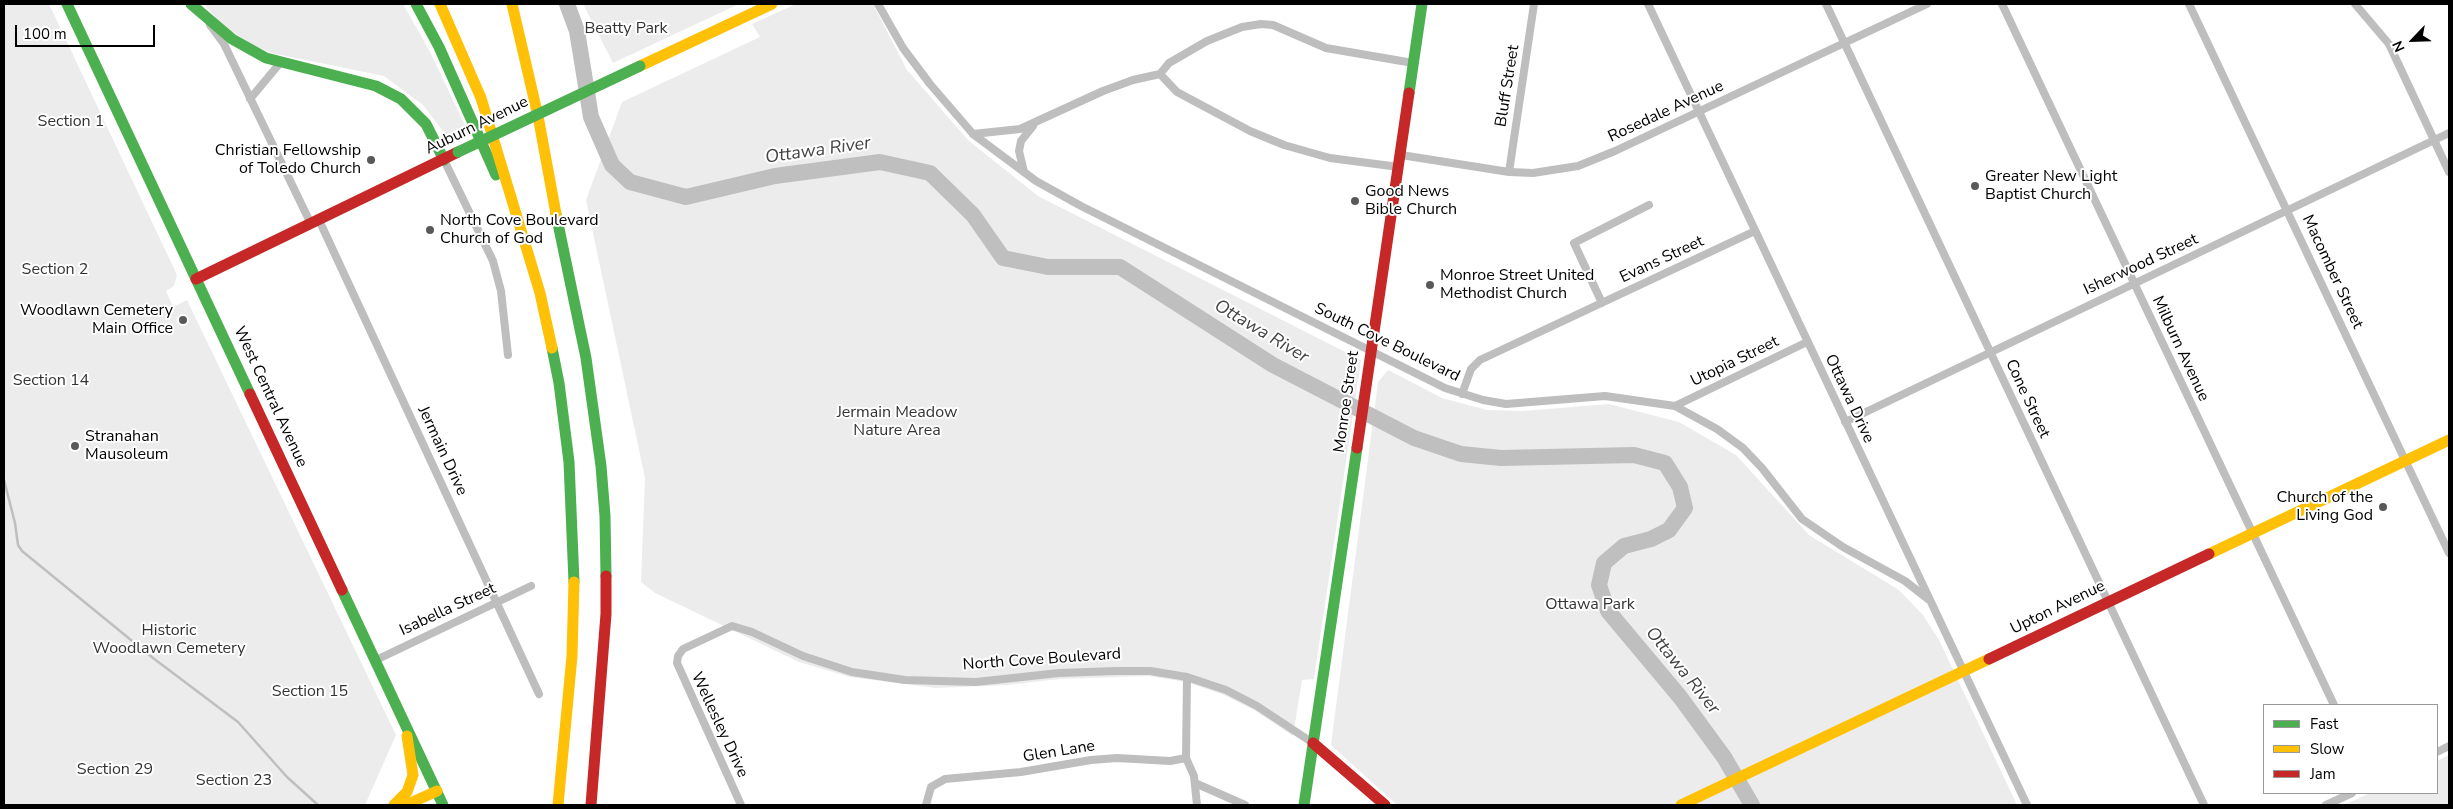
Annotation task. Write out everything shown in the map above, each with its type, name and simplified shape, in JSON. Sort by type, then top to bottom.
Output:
[{"type":"main road","name":"West Central Avenue","points":[[67,4],[443,805]]},
{"type":"main road","points":[[191,4],[202,15],[250,51],[280,63],[376,86],[401,99],[426,124],[444,160]]},
{"type":"main road","points":[[416,4],[440,47],[528,250]]},
{"type":"main road","points":[[440,4],[481,98],[528,250],[540,294],[559,383],[569,462],[574,532],[572,656],[558,805]]},
{"type":"main road","points":[[512,4],[538,116],[560,237],[586,358],[601,466],[605,516],[606,614],[591,805]]},
{"type":"main road","name":"Auburn Avenue","points":[[196,279],[458,152],[772,4]]},
{"type":"main road","name":"Monroe Street","points":[[1304,805],[1400,167],[1422,4]]},
{"type":"main road","name":"Upton Avenue","points":[[1681,805],[2449,440]]},
{"type":"main road","points":[[394,805],[407,792],[413,775],[403,717]]},
{"type":"main road","name":"North Cove Boulevard","points":[[1313,743],[1385,805]]},
{"type":"main road","points":[[406,805],[437,791]]},
{"type":"street","name":"South Cove Boulevard","points":[[878,4],[903,48],[930,84],[973,134],[1024,172],[1081,206],[1427,380],[1462,394],[1506,404],[1605,396],[1675,406],[1717,429],[1743,448],[1762,468],[1802,519],[1843,547],[1905,582],[1928,599]]},
{"type":"street","name":"Bluff Street","points":[[1509,172],[1534,4]]},
{"type":"street","name":"Ottawa Drive","points":[[1648,4],[1962,672],[2027,805]]},
{"type":"street","name":"Cone Street","points":[[1826,4],[2204,805]]},
{"type":"street","name":"Rosedale Avenue","points":[[1401,155],[1509,172],[1533,173],[1578,166],[1615,152],[1927,4]]},
{"type":"street","name":"Milburn Avenue","points":[[2002,4],[2334,704]]},
{"type":"street","name":"Macomber Street","points":[[2190,4],[2449,553]]},
{"type":"street","points":[[2355,4],[2389,44],[2449,172]]},
{"type":"street","name":"Jermain Drive","points":[[202,15],[224,44],[250,99],[315,222],[497,602],[539,694]]},
{"type":"street","points":[[973,134],[1020,129],[1103,91],[1133,80],[1160,74],[1168,63],[1207,41],[1242,27],[1261,24],[1274,25],[1326,48],[1413,62]]},
{"type":"street","points":[[250,99],[280,63]]},
{"type":"street","points":[[1160,74],[1177,92],[1250,131],[1284,145],[1330,158],[1400,167]]},
{"type":"street","points":[[1024,172],[1020,156],[1021,141],[1036,123]]},
{"type":"street","name":"Isherwood Street","points":[[1845,422],[2449,134]]},
{"type":"street","points":[[444,160],[493,261],[501,291],[508,355]]},
{"type":"street","points":[[1602,303],[1574,244],[1649,205]]},
{"type":"street","name":"Evans Street","points":[[1462,394],[1471,369],[1480,360],[1755,231]]},
{"type":"street","name":"Utopia Street","points":[[1675,406],[1808,342]]},
{"type":"street","name":"Isabella Street","points":[[376,660],[531,586]]},
{"type":"street","name":"North Cove Boulevard","points":[[678,656],[683,649],[732,626],[752,632],[803,656],[852,672],[905,680],[976,682],[1059,673],[1150,671],[1187,677],[1226,690],[1257,706],[1313,743]]},
{"type":"street","name":"Wellesley Drive","points":[[678,656],[677,663],[680,671],[741,805]]},
{"type":"street","points":[[1187,677],[1186,758],[1195,783],[1197,805]]},
{"type":"street","name":"Glen Lane","points":[[926,805],[931,787],[937,782],[1021,772],[1090,760],[1117,758],[1170,762],[1186,758]]},
{"type":"street","points":[[1195,783],[1245,805]]},
{"type":"street","points":[[2326,805],[2350,794]]},
{"type":"green space","name":"Historic Woodlawn Cemetery","points":[[4,4],[49,4],[177,275],[174,286],[166,291],[173,307],[187,300],[396,735],[365,805],[4,805]]},
{"type":"green space","points":[[204,4],[403,4],[429,50],[467,129],[468,135],[450,140],[423,105],[384,76],[271,53],[255,46],[223,26]]},
{"type":"green space","name":"Beatty Park","points":[[583,4],[739,4],[613,63]]},
{"type":"green space","name":"Jermain Meadow Nature Area","points":[[796,4],[873,4],[907,70],[969,141],[1038,196],[1361,360],[1314,679],[1302,680],[1293,736],[1254,710],[1224,695],[1186,682],[1149,676],[1060,679],[1007,685],[936,688],[850,677],[799,662],[655,593],[641,582],[645,478],[586,200],[622,102],[760,37],[752,24]]},
{"type":"green space","name":"Ottawa Park","points":[[1388,370],[1442,398],[1487,410],[1523,411],[1609,404],[1679,422],[1736,455],[1809,535],[1899,590],[1923,615],[1939,640],[2017,805],[1397,805],[1331,745],[1378,382]]},
{"type":"green space","points":[[2449,755],[2449,805],[2344,805],[2368,794],[2438,794],[2438,760]]},
{"type":"waterway","name":"Ottawa River","points":[[567,4],[577,31],[591,117],[612,165],[630,182],[686,197],[775,176],[880,162],[930,173],[973,215],[1003,258],[1048,267],[1120,267],[1273,365],[1414,438],[1461,454],[1501,458],[1634,455],[1665,463],[1680,487],[1685,508],[1669,530],[1651,539],[1624,546],[1604,563],[1599,585],[1608,611],[1680,697],[1724,757],[1752,805]]},
{"type":"waterway","points":[[4,480],[15,523],[18,545],[22,551],[153,658],[238,722],[287,777],[318,805]]},
{"type":"traffic: fast","points":[[67,4],[250,394]]},
{"type":"traffic: fast","points":[[191,4],[232,39],[266,58],[376,86],[401,99],[426,124],[444,160]]},
{"type":"traffic: fast","points":[[416,4],[439,47],[496,175]]},
{"type":"traffic: fast","points":[[1409,93],[1422,4]]},
{"type":"traffic: fast","points":[[458,152],[640,66]]},
{"type":"traffic: fast","points":[[556,214],[586,358],[601,466],[605,516],[606,576]]},
{"type":"traffic: fast","points":[[552,348],[559,383],[569,462],[574,582]]},
{"type":"traffic: fast","points":[[1304,805],[1357,448]]},
{"type":"traffic: fast","points":[[342,590],[443,805]]},
{"type":"traffic: slow","points":[[440,4],[481,98],[540,293],[552,348]]},
{"type":"traffic: slow","points":[[512,4],[538,116],[556,214]]},
{"type":"traffic: slow","points":[[640,66],[772,4]]},
{"type":"traffic: slow","points":[[2209,554],[2449,440]]},
{"type":"traffic: slow","points":[[558,805],[572,656],[574,582]]},
{"type":"traffic: slow","points":[[1681,805],[1989,659]]},
{"type":"traffic: slow","points":[[394,805],[407,792],[413,775],[407,736]]},
{"type":"traffic: slow","points":[[406,805],[437,791]]},
{"type":"traffic: jam","points":[[1357,448],[1409,93]]},
{"type":"traffic: jam","points":[[196,279],[458,152]]},
{"type":"traffic: jam","points":[[250,394],[342,590]]},
{"type":"traffic: jam","points":[[1989,659],[2209,554]]},
{"type":"traffic: jam","points":[[591,805],[606,614],[606,576]]},
{"type":"traffic: jam","points":[[1313,743],[1385,805]]},
{"type":"place","name":"Christian Fellowship of Toledo Church","points":[[371,160]]},
{"type":"place","name":"Greater New Light Baptist Church","points":[[1975,186]]},
{"type":"place","name":"Good News Bible Church","points":[[1355,201]]},
{"type":"place","name":"North Cove Boulevard Church of God","points":[[430,230]]},
{"type":"place","name":"Monroe Street United Methodist Church","points":[[1430,285]]},
{"type":"place","name":"Woodlawn Cemetery Main Office","points":[[183,320]]},
{"type":"place","name":"Stranahan Mausoleum","points":[[75,446]]},
{"type":"place","name":"Church of the Living God","points":[[2383,507]]},
{"type":"park label","name":"Section 1","points":[[71,122]]},
{"type":"park label","name":"Section 2","points":[[55,270]]},
{"type":"park label","name":"Section 14","points":[[51,381]]},
{"type":"park label","name":"Section 15","points":[[310,692]]},
{"type":"park label","name":"Section 29","points":[[115,770]]},
{"type":"park label","name":"Section 23","points":[[234,781]]}]
